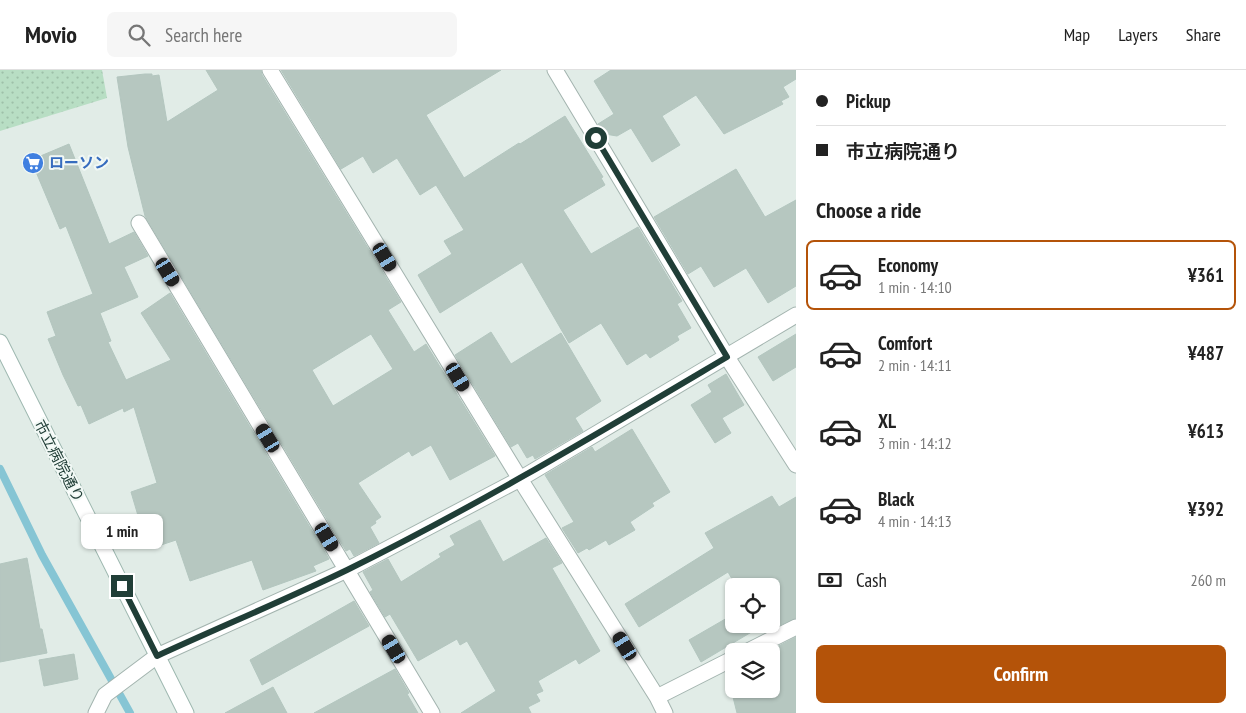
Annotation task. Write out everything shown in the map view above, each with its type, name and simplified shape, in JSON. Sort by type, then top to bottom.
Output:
[{"type":"street","points":[[270,70],[520,479],[657,697],[665,713]]},
{"type":"street","points":[[555,70],[727,357],[796,465]]},
{"type":"street","points":[[139,223],[432,713]]},
{"type":"street","points":[[96,713],[105,695],[157,656],[347,570],[520,479],[796,315]]},
{"type":"street","name":"市立病院通り","points":[[0,342],[186,713]]},
{"type":"street","points":[[764,643],[796,627]]},
{"type":"street","points":[[657,697],[725,663]]},
{"type":"green space","points":[[0,70],[102,70],[107,98],[0,131]]},
{"type":"building","points":[[206,70],[261,70],[262,75],[401,302],[388,310],[414,352],[426,344],[495,456],[450,480],[431,445],[412,456],[409,451],[358,483],[381,517],[370,527],[379,543],[354,556],[350,549],[346,551],[145,216],[128,147],[117,77],[145,74],[159,75],[167,122],[218,90]],"holes":[[[371,334],[393,369],[333,406],[312,370]]]},
{"type":"building","points":[[281,70],[501,70],[426,115],[464,178],[565,116],[603,177],[601,178],[605,185],[563,210],[591,254],[638,227],[682,301],[677,304],[691,328],[677,336],[679,340],[650,358],[646,353],[627,365],[601,323],[569,343],[522,262],[440,313],[418,275],[452,254],[444,241],[464,230],[436,185],[420,195],[397,158],[373,173],[363,156],[341,169]]},
{"type":"building","points":[[611,70],[796,70],[796,79],[783,87],[789,97],[781,101],[783,104],[724,134],[696,95],[662,116],[680,145],[652,162],[631,128],[617,136],[605,134],[598,124],[614,114],[594,81]]},
{"type":"building","points":[[69,144],[109,244],[134,232],[148,256],[124,267],[138,297],[100,313],[111,341],[108,342],[126,380],[171,360],[141,313],[170,293],[329,559],[313,566],[316,571],[263,590],[252,560],[190,581],[176,540],[155,547],[145,517],[139,519],[131,492],[157,483],[134,407],[124,412],[123,408],[89,424],[81,405],[78,406],[63,375],[48,339],[56,336],[47,312],[93,294],[66,226],[60,229],[31,160]]},
{"type":"building","points":[[736,169],[765,217],[796,200],[796,286],[768,303],[746,268],[714,287],[701,266],[688,274],[654,217]]},
{"type":"building","points":[[491,332],[511,364],[561,333],[601,401],[575,418],[583,431],[535,459],[533,455],[527,458],[518,443],[511,447],[455,355]]},
{"type":"building","points":[[796,334],[796,367],[773,381],[758,357]]},
{"type":"building","points":[[726,374],[744,405],[722,418],[731,433],[715,443],[691,405],[712,392],[708,385]]},
{"type":"building","points":[[632,429],[670,492],[652,503],[654,506],[630,522],[635,530],[609,545],[606,540],[589,550],[587,548],[578,553],[562,528],[574,522],[545,475],[592,447],[595,452]]},
{"type":"building","points":[[772,496],[779,507],[796,497],[796,618],[780,625],[780,578],[731,578],[728,572],[639,627],[625,604],[714,548],[705,533]]},
{"type":"building","points":[[480,520],[503,562],[546,538],[562,563],[552,568],[600,651],[579,664],[576,659],[538,681],[543,691],[536,694],[540,701],[528,707],[531,713],[461,713],[496,691],[467,641],[460,645],[457,639],[418,661],[390,614],[385,617],[370,592],[373,590],[363,572],[388,559],[401,582],[441,557],[439,554],[455,545],[450,536]]},
{"type":"building","points":[[27,558],[40,629],[42,629],[47,653],[0,662],[0,564]]},
{"type":"building","points":[[354,601],[369,626],[262,685],[250,660]]},
{"type":"building","points":[[725,619],[725,633],[750,633],[733,643],[725,643],[725,648],[701,662],[689,640]]},
{"type":"building","points":[[796,637],[796,713],[737,713],[733,698],[780,698],[780,645]]},
{"type":"building","points":[[74,654],[78,679],[44,686],[39,660]]},
{"type":"building","points":[[395,669],[418,713],[314,713]]},
{"type":"building","points":[[273,687],[287,713],[225,713]]},
{"type":"waterway","points":[[0,469],[42,555],[130,713]]},
{"type":"place","name":"ローソン","points":[[33,163]]},
{"type":"route","points":[[122,586],[157,656],[347,570],[520,479],[727,357],[596,138]]}]
